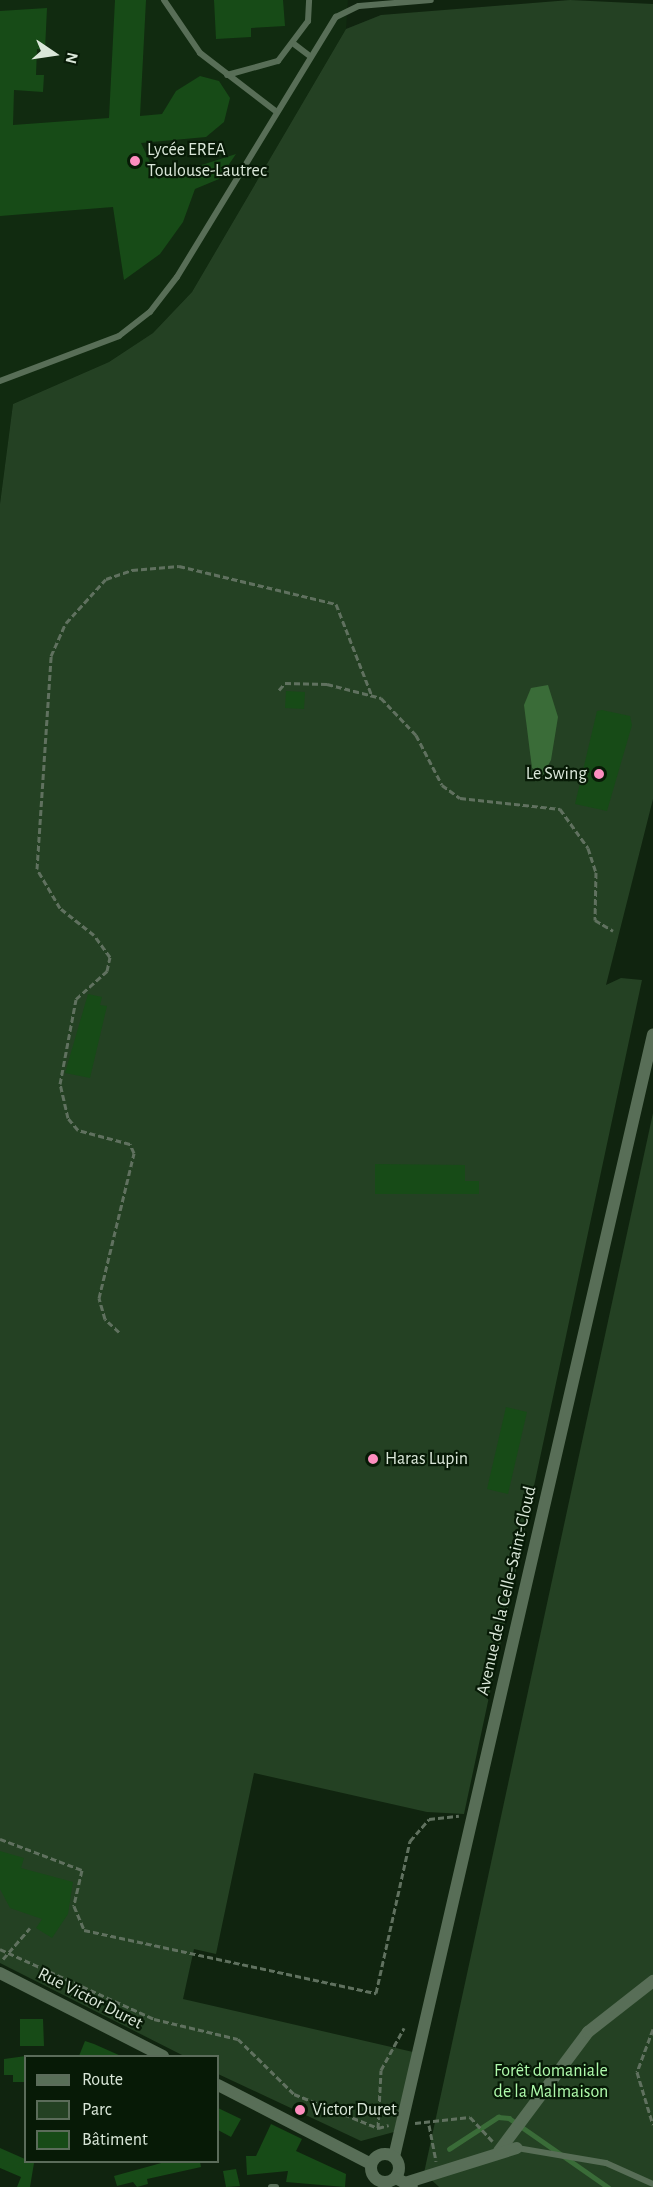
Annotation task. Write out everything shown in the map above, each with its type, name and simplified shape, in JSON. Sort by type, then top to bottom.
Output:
[{"type":"street","name":"Avenue de la Celle-Saint-Cloud","points":[[404,2183],[394,2157],[653,1034]]},
{"type":"street","name":"Rue Victor Duret","points":[[0,1973],[161,2055]]},
{"type":"street","points":[[499,2151],[588,2032],[653,1981]]},
{"type":"street","points":[[219,2086],[371,2164]]},
{"type":"street","points":[[394,2157],[379,2155],[371,2164],[373,2183],[404,2183],[499,2151],[517,2148]]},
{"type":"lane","points":[[227,75],[278,61],[294,44],[308,21],[309,0]]},
{"type":"lane","points":[[0,381],[119,336],[150,312],[177,277],[310,56],[336,17],[359,6],[431,0]]},
{"type":"lane","points":[[166,1],[200,53],[277,112]]},
{"type":"lane","points":[[294,44],[310,56]]},
{"type":"lane","points":[[517,2148],[606,2163],[653,2184]]},
{"type":"path","points":[[119,1332],[105,1319],[99,1298],[134,1154],[130,1144],[78,1130],[68,1118],[60,1084],[76,999],[107,971],[110,957],[94,935],[60,908],[37,869],[51,656],[66,623],[106,579],[132,570],[179,566],[336,604],[372,696]]},
{"type":"path","points":[[279,690],[285,683],[327,684],[372,696],[416,735],[442,785],[460,798],[496,806],[544,806],[566,816],[588,848],[596,872],[595,920],[612,931]]},
{"type":"path","points":[[0,1839],[82,1870],[74,1906],[84,1930],[376,1993],[410,1841],[429,1819],[473,1819]]},
{"type":"path","points":[[0,1963],[30,1928]]},
{"type":"path","points":[[0,1949],[52,1968],[154,2019],[238,2040],[294,2094],[378,2128],[402,2121],[429,2125],[478,2120],[489,2136]]},
{"type":"path","points":[[378,2128],[381,2070],[404,2028]]},
{"type":"path","points":[[653,2029],[637,2072],[653,2125]]},
{"type":"path","points":[[429,2125],[437,2172]]},
{"type":"shaded area","name":"Lycée EREA Toulouse-Lautrec","points":[[0,0],[348,0],[346,29],[192,292],[153,333],[109,362],[13,404],[0,504]]},
{"type":"shaded area","points":[[548,685],[558,717],[551,760],[543,775],[532,768],[524,705],[531,688]]},
{"type":"green space","points":[[570,0],[653,4],[653,799],[606,985],[621,978],[642,980],[464,1814],[427,1812],[254,1773],[216,1954],[194,1949],[183,1999],[413,2052],[394,2132],[361,2141],[219,2074],[219,2055],[182,2055],[0,1963],[0,504],[13,404],[109,362],[153,333],[192,292],[346,29],[381,15]]},
{"type":"green space","name":"Forêt domaniale de la Malmaison","points":[[653,1113],[653,2187],[439,2187],[424,2173]]},
{"type":"building","points":[[115,0],[146,0],[140,116],[162,114],[176,91],[200,76],[219,81],[230,98],[224,122],[206,137],[141,143],[158,179],[236,154],[219,179],[195,189],[183,222],[160,254],[124,280],[113,207],[0,216],[0,11],[47,8],[45,50],[37,49],[36,75],[44,75],[43,92],[14,90],[13,125],[109,118]]},
{"type":"building","points":[[214,0],[283,0],[285,26],[251,28],[251,37],[216,39]]},
{"type":"building","points":[[286,691],[305,692],[304,709],[285,708]]},
{"type":"building","name":"Le Swing","points":[[597,711],[630,716],[632,725],[607,811],[575,804]]},
{"type":"building","points":[[88,994],[102,997],[100,1005],[107,1006],[90,1078],[65,1073]]},
{"type":"building","points":[[375,1164],[465,1165],[465,1181],[479,1181],[479,1194],[375,1194]]},
{"type":"building","points":[[506,1407],[527,1412],[508,1494],[487,1489]]},
{"type":"building","points":[[0,1851],[24,1858],[21,1868],[73,1882],[68,1914],[52,1938],[36,1928],[42,1919],[10,1908],[0,1889]]},
{"type":"building","points":[[20,2019],[43,2019],[44,2046],[20,2046]]},
{"type":"building","points":[[85,2041],[119,2055],[79,2055]]},
{"type":"building","points":[[24,2056],[24,2082],[13,2082],[13,2075],[4,2075],[4,2059]]},
{"type":"building","points":[[219,2108],[241,2119],[231,2137],[219,2131]]},
{"type":"building","points":[[271,2124],[302,2139],[296,2151],[346,2174],[345,2187],[286,2182],[288,2171],[247,2175],[246,2156],[256,2156]]},
{"type":"building","points":[[0,2148],[24,2159],[24,2163],[34,2163],[30,2187],[17,2187],[21,2177],[0,2168]]},
{"type":"building","points":[[161,2163],[200,2163],[201,2167],[147,2179],[148,2184],[137,2187],[133,2182],[117,2186],[114,2176]]},
{"type":"building","points":[[236,2169],[240,2186],[226,2187],[223,2171]]},
{"type":"waterway","points":[[449,2149],[498,2117],[509,2118],[608,2187]]},
{"type":"place","name":"Lycée EREA Toulouse-Lautrec","points":[[135,161]]},
{"type":"place","name":"Le Swing","points":[[599,774]]},
{"type":"place","name":"Haras Lupin","points":[[373,1459]]},
{"type":"place","name":"Victor Duret","points":[[300,2110]]}]
